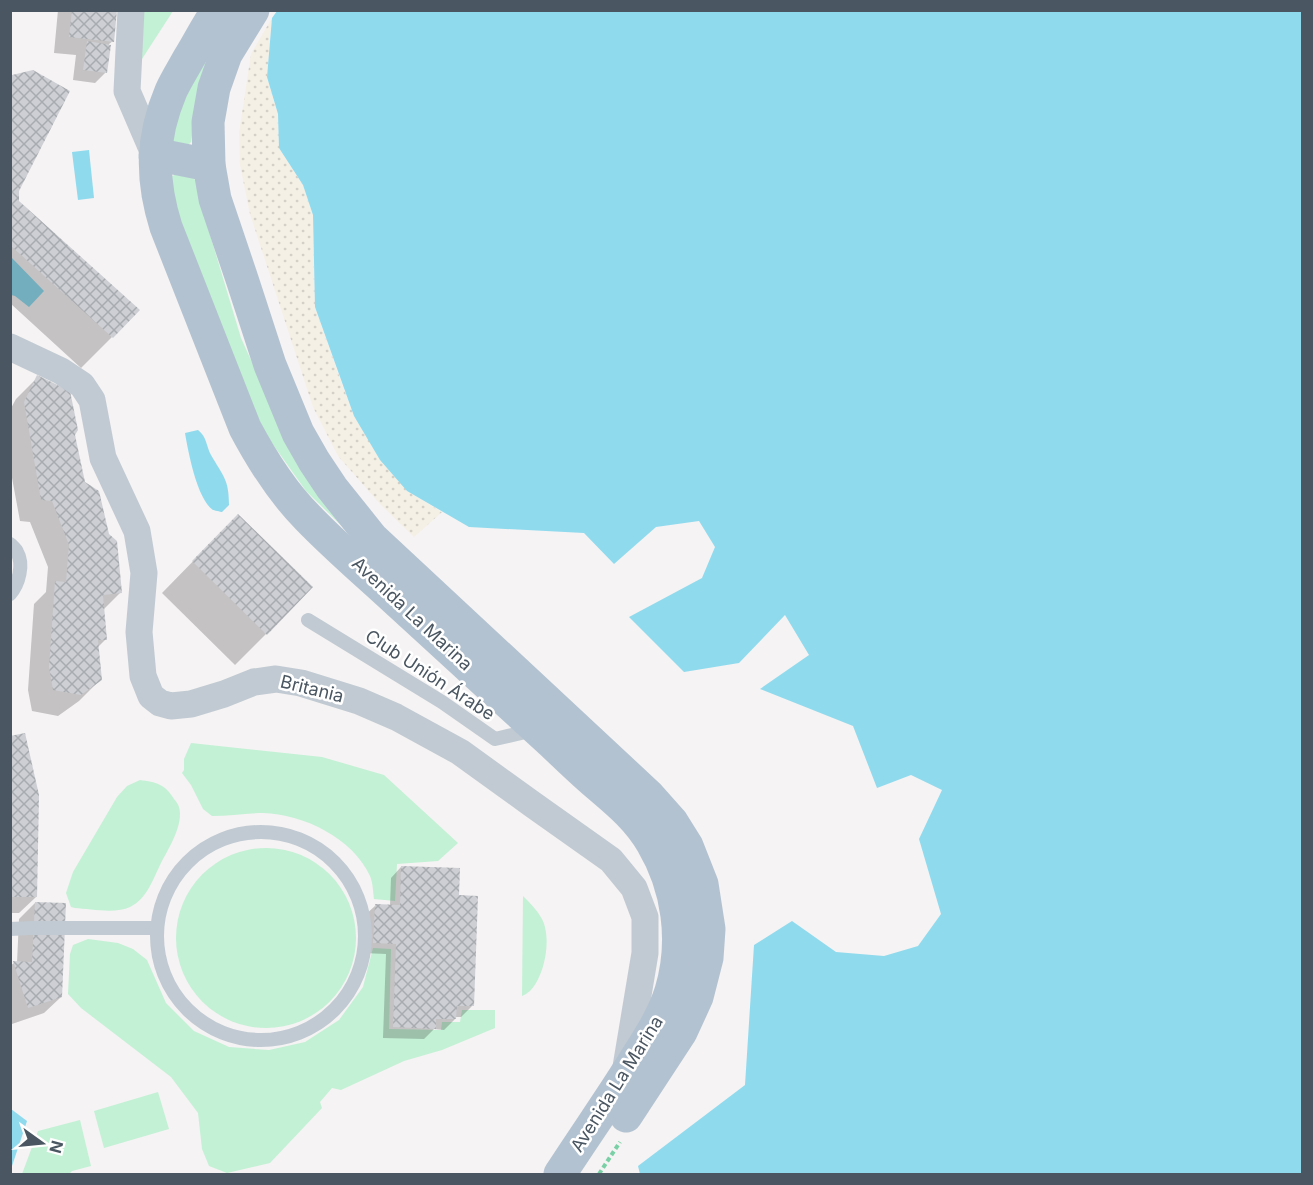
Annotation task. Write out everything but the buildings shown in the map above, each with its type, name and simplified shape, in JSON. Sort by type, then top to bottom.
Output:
[{"type":"main road","name":"Avenida La Marina","points":[[218,10],[172,89],[164,110],[157,133],[154,156],[155,180],[166,227],[245,428],[257,452],[307,518],[600,788],[620,803],[637,821],[651,842],[663,863],[672,888],[679,939],[677,965],[662,1015],[560,1174]]},
{"type":"main road","name":"Avenida La Marina","points":[[253,10],[226,54],[214,88],[208,122],[209,165],[215,199],[270,365],[298,433],[332,488],[372,538],[648,795],[672,822],[687,846],[702,884],[709,928],[707,958],[697,997],[681,1032],[587,1174]]},
{"type":"main road","points":[[154,156],[209,165]]},
{"type":"street","points":[[131,10],[127,91],[154,156]]},
{"type":"street","name":"Britania","points":[[10,347],[61,371],[82,385],[92,400],[104,458],[137,531],[144,573],[139,632],[143,676],[151,696],[160,703],[171,706],[191,704],[254,682],[276,679],[359,701],[396,717],[460,752],[611,860],[634,888],[645,917],[645,953],[625,1076]]},
{"type":"lane","points":[[10,544],[18,553],[20,567],[19,581],[10,594]]},
{"type":"lane","name":"Club Unión Árabe","points":[[308,620],[442,702],[495,739],[536,729]]},
{"type":"lane","points":[[258,830],[294,836],[310,844],[326,853],[350,879],[364,913],[365,949],[355,983],[333,1012],[303,1033],[268,1041],[232,1038],[200,1022],[175,996],[159,964],[156,928],[162,901],[174,877],[192,856],[223,837],[258,830]]},
{"type":"lane","points":[[10,929],[156,928]]},
{"type":"green space","points":[[142,11],[173,11],[131,76]]},
{"type":"green space","points":[[215,39],[198,93],[191,142],[183,151],[166,137]]},
{"type":"green space","points":[[180,171],[190,173],[197,183],[202,208],[241,338],[289,444],[352,536],[306,491],[267,436],[222,345],[171,192],[171,177]]},
{"type":"green space","points":[[191,743],[322,757],[384,775],[458,843],[438,861],[397,864],[395,901],[374,899],[371,879],[352,850],[310,823],[278,814],[212,816],[203,809],[182,773],[184,759]]},
{"type":"green space","points":[[140,780],[164,787],[177,803],[180,814],[175,836],[149,888],[141,899],[124,909],[71,907],[66,893],[73,872],[117,797],[127,786]]},
{"type":"green space","points":[[266,848],[300,855],[316,863],[330,874],[341,888],[349,904],[356,938],[349,972],[341,988],[330,1002],[316,1013],[300,1021],[266,1028],[232,1021],[216,1013],[202,1002],[191,988],[183,972],[176,938],[183,904],[191,888],[202,874],[216,863],[232,855]]},
{"type":"green space","points":[[523,896],[542,919],[547,946],[540,976],[530,991],[522,996]]},
{"type":"green space","points":[[88,939],[118,943],[133,949],[147,960],[166,1003],[194,1031],[229,1047],[269,1050],[305,1042],[339,1020],[363,987],[373,948],[391,949],[389,1029],[441,1030],[442,1022],[460,1022],[462,1010],[495,1010],[495,1028],[442,1050],[404,1061],[341,1090],[332,1088],[320,1102],[322,1108],[270,1163],[227,1173],[209,1166],[202,1149],[198,1113],[171,1077],[81,1008],[68,994],[70,954],[73,945]]},
{"type":"green space","points":[[158,1092],[169,1129],[104,1148],[94,1111]]},
{"type":"green space","points":[[80,1120],[91,1166],[69,1174],[22,1174],[38,1131]]},
{"type":"sand","points":[[272,18],[267,77],[278,114],[279,148],[303,185],[313,215],[315,307],[354,416],[407,491],[442,512],[414,537],[380,504],[338,456],[313,407],[250,214],[240,165],[239,133],[251,54]]},
{"type":"water","points":[[277,11],[1302,11],[1302,1174],[640,1174],[638,1166],[745,1085],[754,945],[792,921],[836,952],[884,956],[918,946],[941,914],[919,839],[942,790],[911,775],[877,788],[853,726],[760,689],[809,655],[785,615],[739,663],[684,672],[629,617],[702,578],[715,547],[699,521],[656,527],[614,564],[584,533],[469,527],[407,491],[380,460],[354,416],[315,307],[313,215],[303,185],[279,148],[278,114],[267,77],[272,18]]},
{"type":"water","points":[[89,150],[94,198],[78,200],[72,152]]},
{"type":"water","points":[[11,257],[44,291],[29,307],[11,295]]},
{"type":"water","points":[[198,430],[205,439],[226,483],[229,505],[222,512],[213,510],[207,504],[194,474],[185,433]]},
{"type":"water","points":[[11,1109],[27,1121],[11,1169]]}]
